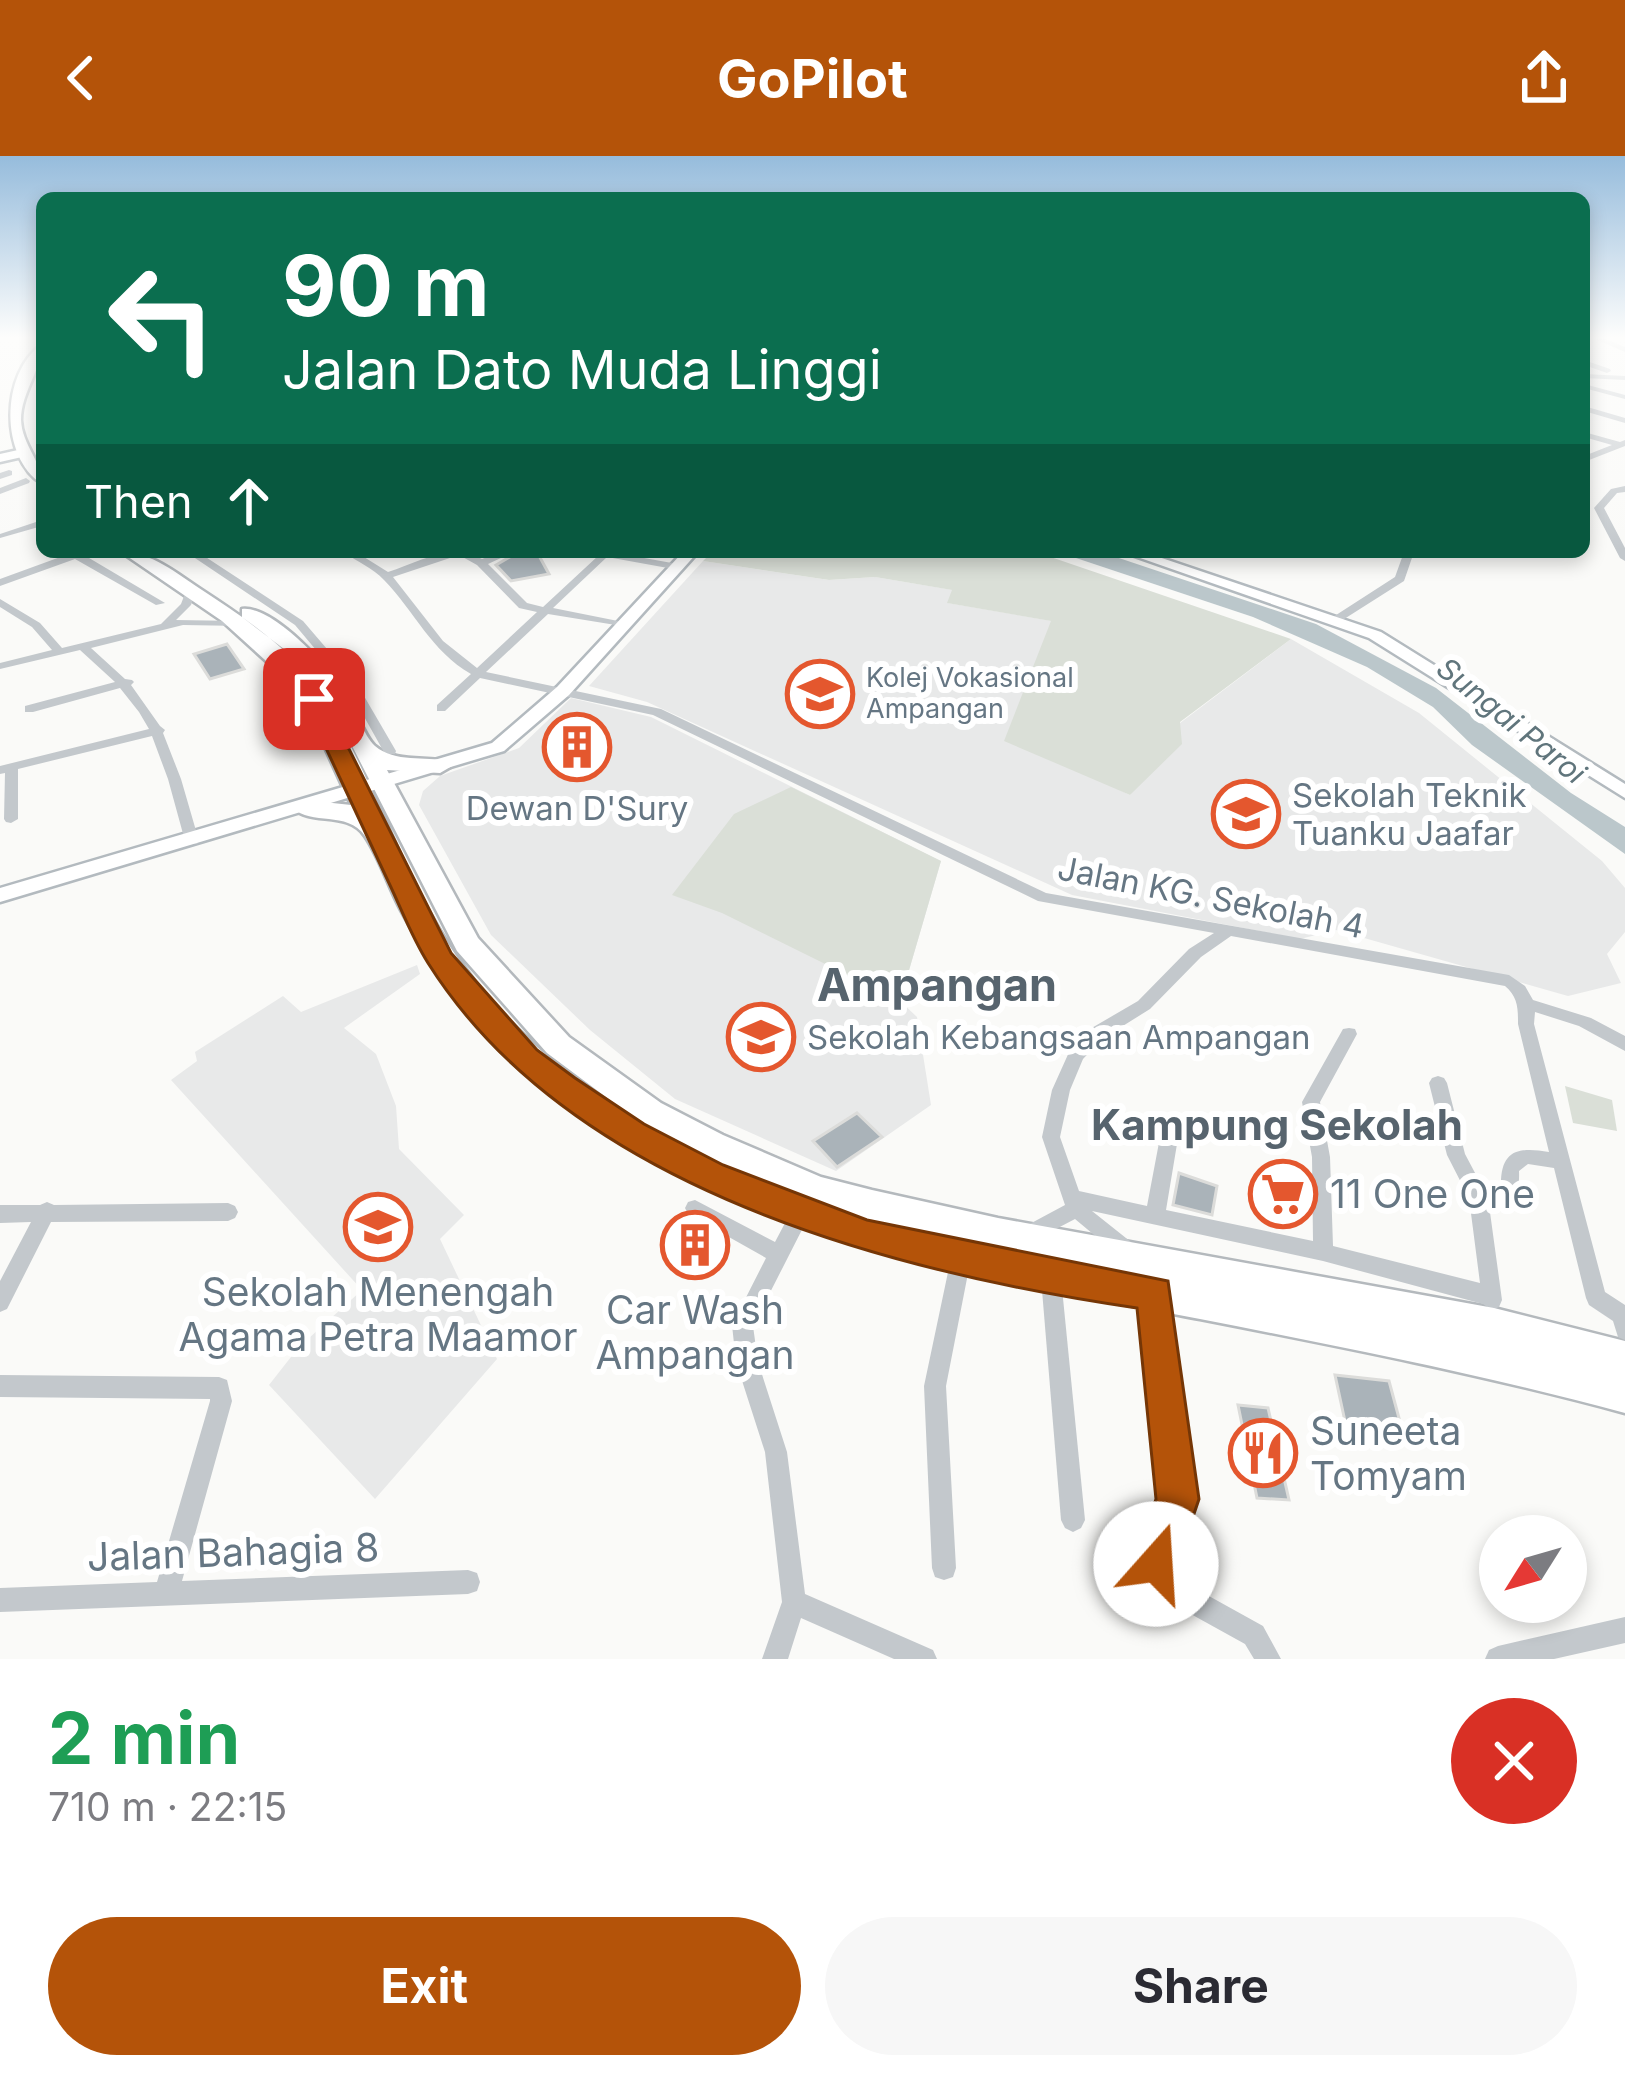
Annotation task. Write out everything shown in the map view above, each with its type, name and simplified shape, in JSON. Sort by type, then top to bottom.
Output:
[{"type":"highway","points":[[8,409],[12,468],[36,488]]},
{"type":"highway","points":[[139,558],[241,624],[292,671],[368,768]]},
{"type":"highway","points":[[165,558],[288,627],[312,661],[368,768],[440,958],[526,1059],[633,1134],[711,1176],[801,1212],[867,1236],[961,1258],[1051,1278],[1154,1277],[1493,1311],[1625,1360]]},
{"type":"highway","points":[[305,808],[342,780],[368,768],[440,766]]},
{"type":"highway","points":[[389,823],[411,793],[440,766]]},
{"type":"highway","points":[[305,808],[339,809],[389,823],[467,944],[558,1045],[650,1112],[816,1191],[1625,1393]]},
{"type":"street","points":[[1590,410],[1625,421]]},
{"type":"street","points":[[1590,436],[1623,444]]},
{"type":"street","points":[[1590,457],[1623,444]]},
{"type":"street","points":[[0,490],[12,468]]},
{"type":"street","points":[[1625,489],[1614,491],[1599,508],[1625,558]]},
{"type":"street","points":[[3,536],[36,525]]},
{"type":"street","points":[[0,582],[66,558]]},
{"type":"street","points":[[88,558],[160,603]]},
{"type":"street","points":[[199,558],[288,627]]},
{"type":"street","points":[[358,558],[387,576],[420,626],[458,664],[478,674]]},
{"type":"street","points":[[387,576],[441,558]]},
{"type":"street","points":[[471,558],[516,602],[624,625]]},
{"type":"street","points":[[481,563],[494,558]]},
{"type":"street","points":[[441,708],[546,611],[593,558]]},
{"type":"street","points":[[622,558],[679,567]]},
{"type":"street","points":[[368,768],[440,766],[498,747],[563,691],[686,558]]},
{"type":"street","points":[[1149,558],[1337,619],[1421,660],[1625,792]]},
{"type":"street","points":[[1337,619],[1400,579],[1407,558]]},
{"type":"street","points":[[164,626],[186,605],[191,591]]},
{"type":"street","points":[[0,602],[36,625],[59,651]]},
{"type":"street","points":[[0,666],[204,619],[241,624]]},
{"type":"street","points":[[82,646],[128,682],[159,730],[192,841]]},
{"type":"street","name":"Jalan KG. Sekolah 4","points":[[478,674],[657,712],[1043,897],[1509,981],[1522,990],[1527,1004],[1585,1022],[1625,1044]]},
{"type":"street","points":[[29,709],[128,682]]},
{"type":"street","points":[[10,819],[6,768],[159,730]]},
{"type":"street","points":[[0,895],[305,808]]},
{"type":"street","points":[[1225,933],[1195,953],[1144,1005],[1096,1034],[1076,1055],[1051,1137],[1077,1204],[1154,1277],[1178,1499],[1156,1564],[1160,1583],[1254,1635],[1268,1659]]},
{"type":"street","points":[[1527,1004],[1526,1024],[1596,1298],[1622,1315],[1625,1330]]},
{"type":"street","points":[[1323,1252],[1321,1157],[1311,1102],[1349,1034]]},
{"type":"street","points":[[998,1234],[1032,1233],[1077,1204],[1155,1216],[1323,1252],[1493,1311],[1478,1197],[1456,1155],[1438,1083]]},
{"type":"street","points":[[1155,1216],[1170,1132]]},
{"type":"street","points":[[1478,1197],[1498,1196],[1510,1188],[1510,1168],[1525,1156],[1563,1162]]},
{"type":"street","points":[[695,1208],[776,1253]]},
{"type":"street","points":[[0,1302],[47,1210]]},
{"type":"street","points":[[0,1214],[228,1212]]},
{"type":"street","points":[[775,1659],[794,1601],[776,1452],[742,1340],[746,1314],[801,1212]]},
{"type":"street","points":[[944,1568],[935,1386],[961,1258]]},
{"type":"street","points":[[1051,1278],[1073,1520]]},
{"type":"street","points":[[0,1386],[219,1388],[221,1402],[166,1594]]},
{"type":"street","name":"Jalan Bahagia 8","points":[[0,1600],[468,1582]]},
{"type":"street","points":[[794,1601],[924,1659]]},
{"type":"street","points":[[1498,1659],[1625,1630]]},
{"type":"shaded area","points":[[1054,558],[1291,639],[1180,722],[1182,744],[1130,795],[1004,741],[1051,621],[947,603],[952,590],[875,577],[829,580],[703,561]]},
{"type":"shaded area","points":[[1076,558],[1119,558],[1316,624],[1436,688],[1571,793],[1625,827],[1625,854],[1472,745],[1433,707],[1367,667],[1253,617]]},
{"type":"shaded area","name":"Sekolah Teknik Tuanku Jaafar","points":[[703,561],[829,580],[875,577],[953,590],[948,603],[1052,621],[1072,767],[1130,795],[1180,723],[1291,639],[1419,713],[1602,861],[1625,888],[1625,932],[1607,954],[1621,983],[1568,996],[1336,930],[1300,939],[1072,895],[647,702],[589,686]]},
{"type":"shaded area","points":[[571,698],[651,717],[941,861],[900,1001],[917,1017],[931,1105],[836,1171],[675,1099],[590,1030],[491,935],[419,805],[423,791],[440,776],[519,748]]},
{"type":"shaded area","points":[[791,787],[941,861],[900,1001],[722,913],[672,895],[734,814]]},
{"type":"shaded area","name":"Sekolah Menengah Agama Petra Maamor","points":[[417,965],[420,974],[344,1028],[376,1054],[396,1106],[399,1149],[464,1215],[440,1239],[497,1359],[375,1499],[269,1385],[298,1348],[362,1290],[171,1080],[197,1061],[195,1052],[283,996],[301,1012]]},
{"type":"shaded area","points":[[1565,1086],[1612,1100],[1617,1131],[1573,1123]]},
{"type":"building","points":[[508,558],[540,558],[549,574],[511,581],[496,565]]},
{"type":"building","points":[[227,644],[244,669],[210,679],[194,654]]},
{"type":"building","name":"Dewan D'Sury","points":[[588,726],[610,755],[566,769],[544,740]]},
{"type":"building","points":[[857,1113],[882,1137],[837,1167],[813,1141]]},
{"type":"building","points":[[1179,1173],[1217,1186],[1212,1215],[1173,1205]]},
{"type":"building","name":"Car Wash Ampangan","points":[[686,1228],[717,1242],[704,1263],[673,1248]]},
{"type":"building","points":[[1335,1375],[1389,1381],[1403,1433],[1346,1426]]},
{"type":"building","name":"Suneeta Tomyam","points":[[1238,1405],[1268,1408],[1289,1500],[1257,1498]]},
{"type":"place","name":"Kolej Vokasional Ampangan","points":[[820,694]]},
{"type":"place","name":"Dewan D'Sury","points":[[577,747]]},
{"type":"place","name":"Sekolah Teknik Tuanku Jaafar","points":[[1246,814]]},
{"type":"place","name":"Sekolah Kebangsaan Ampangan","points":[[761,1037]]},
{"type":"place","name":"11 One One","points":[[1283,1194]]},
{"type":"place","name":"Sekolah Menengah Agama Petra Maamor","points":[[378,1227]]},
{"type":"place","name":"Car Wash Ampangan","points":[[695,1245]]},
{"type":"place","name":"Suneeta Tomyam","points":[[1263,1453]]},
{"type":"district","name":"Ampangan","points":[[937,985]]},
{"type":"district","name":"Kampung Sekolah","points":[[1277,1125]]},
{"type":"route","points":[[314,699],[440,958],[492,1024],[526,1059],[563,1087],[633,1134],[711,1176],[867,1236],[1051,1278],[1155,1293],[1178,1499],[1156,1564]]},
{"type":"water label","name":"Sungai Paroi","points":[[1511,721]]}]
